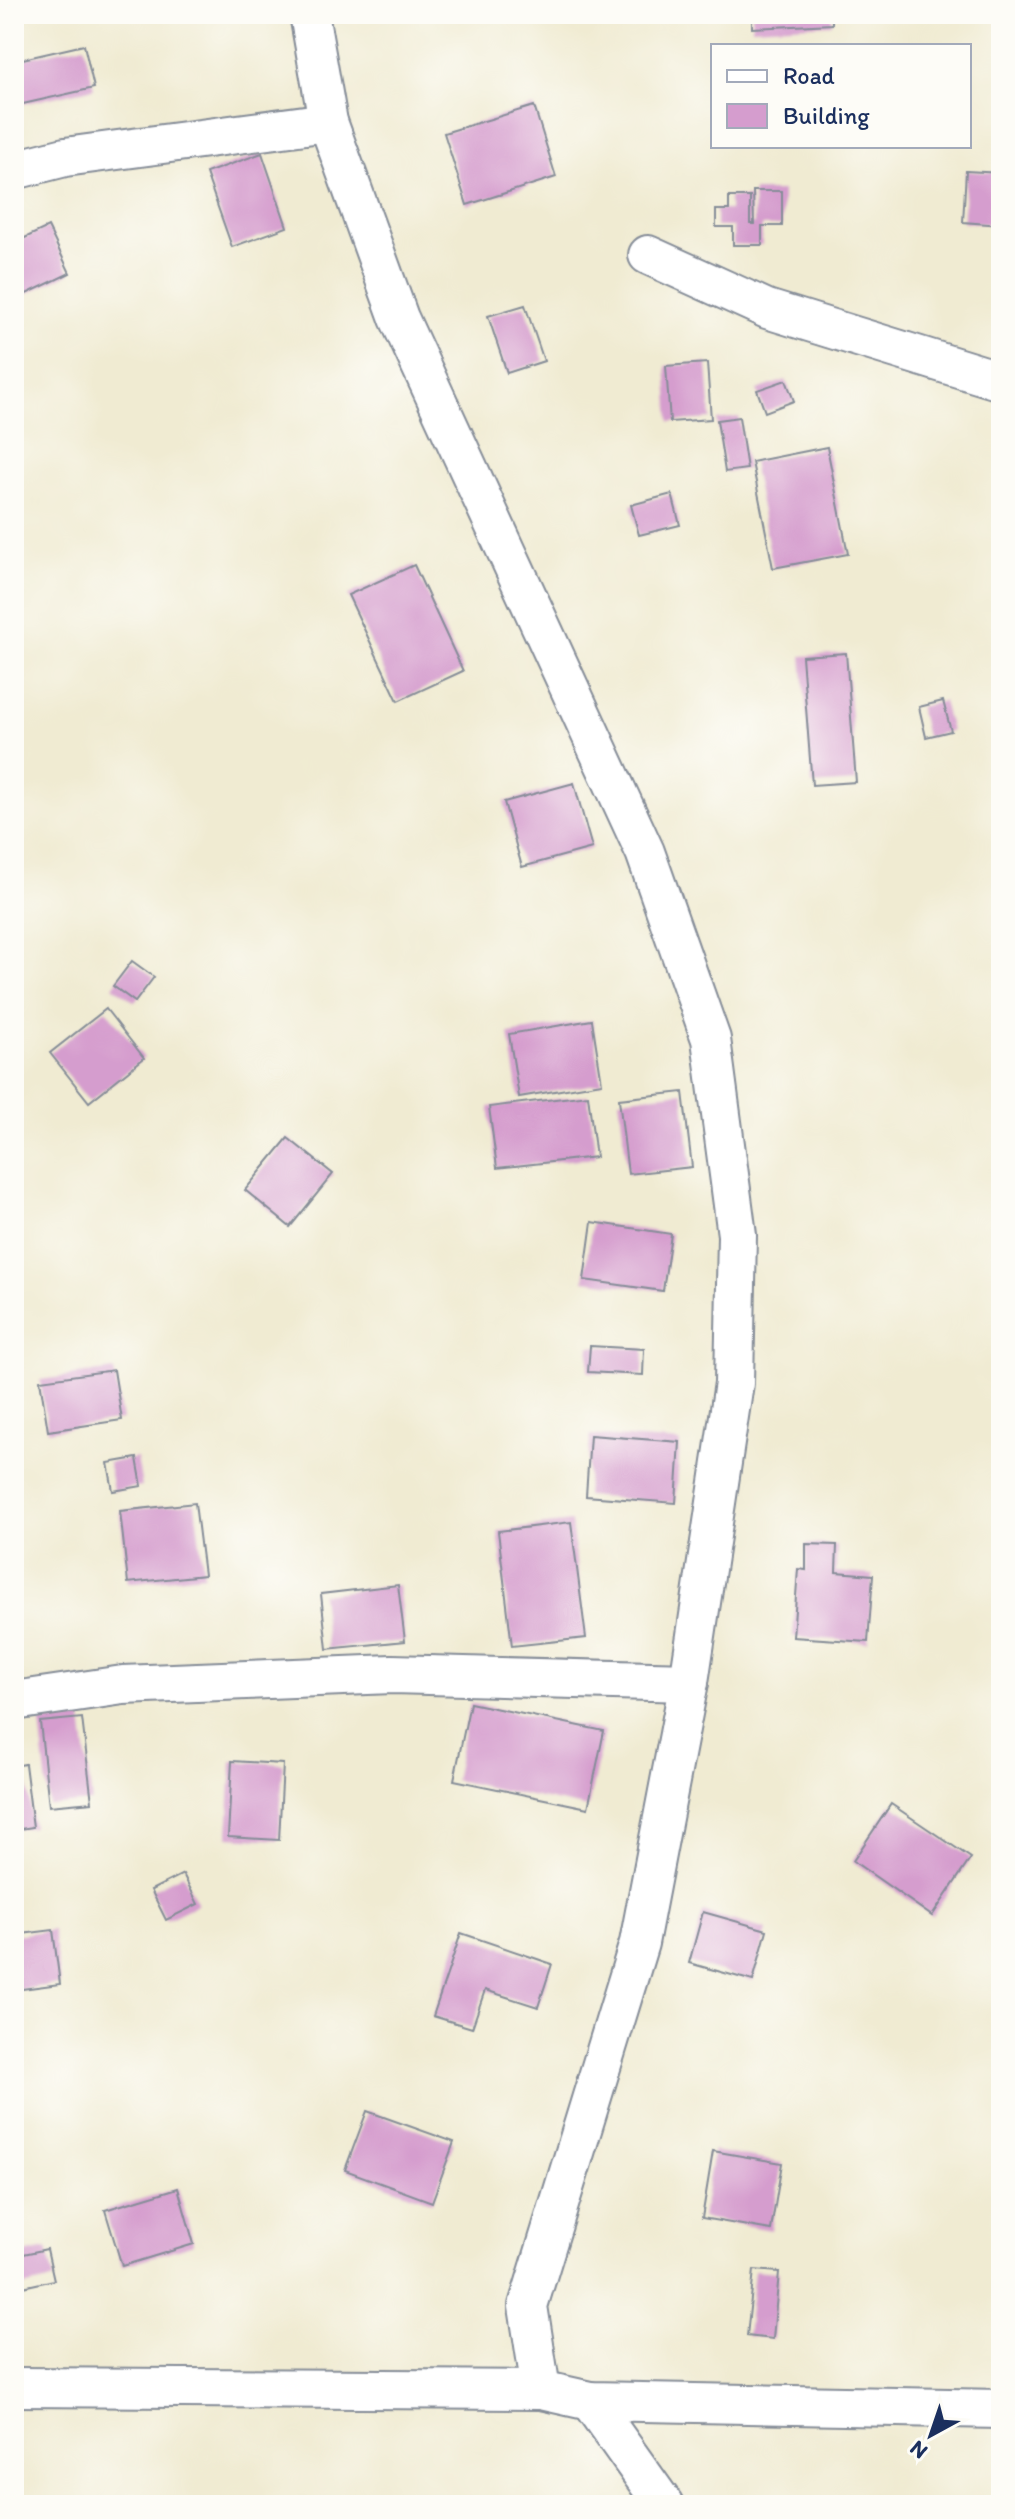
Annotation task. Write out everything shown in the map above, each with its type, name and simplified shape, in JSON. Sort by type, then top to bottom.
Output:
[{"type":"street","points":[[309,14],[328,122],[399,318],[645,852],[711,1039],[737,1235],[734,1383],[689,1682],[639,1943],[528,2306],[541,2390]]},
{"type":"street","points":[[14,170],[65,157],[328,122]]},
{"type":"street","points":[[648,255],[767,309],[1001,381]]},
{"type":"street","points":[[14,1701],[123,1685],[392,1674],[689,1682]]},
{"type":"street","points":[[14,2387],[541,2390],[590,2401],[1001,2409]]},
{"type":"street","points":[[590,2401],[664,2505]]},
{"type":"building","points":[[752,14],[832,14],[832,24],[752,28]]},
{"type":"building","points":[[84,45],[94,88],[14,106],[14,61]]},
{"type":"building","points":[[534,106],[556,177],[467,205],[444,133]]},
{"type":"building","points":[[262,153],[287,227],[232,247],[206,173]]},
{"type":"building","points":[[966,171],[1001,173],[1001,225],[963,222]]},
{"type":"building","points":[[753,191],[782,191],[782,226],[762,226],[762,245],[733,245],[733,227],[716,227],[716,210],[729,210],[729,197],[750,197],[750,224],[754,224]]},
{"type":"building","points":[[48,227],[70,273],[14,300],[14,243]]},
{"type":"building","points":[[525,305],[544,361],[507,373],[488,316]]},
{"type":"building","points":[[707,363],[711,419],[670,422],[666,366]]},
{"type":"building","points":[[786,380],[794,401],[765,412],[757,390]]},
{"type":"building","points":[[739,417],[747,469],[725,472],[717,420]]},
{"type":"building","points":[[827,447],[848,554],[773,568],[752,462]]},
{"type":"building","points":[[672,494],[680,525],[639,535],[631,505]]},
{"type":"building","points":[[414,565],[463,671],[398,701],[348,595]]},
{"type":"building","points":[[846,653],[856,782],[812,785],[802,656]]},
{"type":"building","points":[[943,701],[951,731],[926,737],[919,707]]},
{"type":"building","points":[[574,783],[592,848],[522,867],[504,802]]},
{"type":"building","points":[[132,961],[154,977],[135,1002],[113,986]]},
{"type":"building","points":[[106,1009],[144,1058],[89,1102],[50,1053]]},
{"type":"building","points":[[592,1020],[602,1083],[519,1097],[509,1034]]},
{"type":"building","points":[[683,1092],[692,1167],[628,1174],[619,1099]]},
{"type":"building","points":[[588,1095],[596,1157],[497,1168],[489,1107]]},
{"type":"building","points":[[288,1138],[333,1174],[290,1227],[245,1190]]},
{"type":"building","points":[[592,1222],[671,1234],[663,1291],[584,1280]]},
{"type":"building","points":[[590,1346],[644,1349],[643,1375],[588,1372]]},
{"type":"building","points":[[114,1370],[122,1420],[48,1431],[40,1380]]},
{"type":"building","points":[[590,1435],[680,1442],[676,1503],[586,1496]]},
{"type":"building","points":[[137,1458],[142,1486],[113,1491],[108,1463]]},
{"type":"building","points":[[195,1503],[204,1575],[128,1583],[120,1511]]},
{"type":"building","points":[[571,1522],[586,1638],[512,1646],[498,1531]]},
{"type":"building","points":[[806,1544],[837,1545],[836,1572],[873,1575],[868,1642],[793,1637],[798,1569],[806,1570]]},
{"type":"building","points":[[398,1585],[405,1641],[327,1649],[321,1594]]},
{"type":"building","points":[[470,1703],[604,1731],[588,1808],[454,1780]]},
{"type":"building","points":[[82,1718],[92,1802],[49,1806],[40,1722]]},
{"type":"building","points":[[232,1761],[283,1764],[279,1840],[228,1837]]},
{"type":"building","points":[[25,1764],[33,1827],[14,1830],[14,1766]]},
{"type":"building","points":[[891,1804],[971,1858],[932,1916],[853,1861]]},
{"type":"building","points":[[183,1874],[198,1904],[166,1920],[151,1890]]},
{"type":"building","points":[[703,1912],[767,1930],[753,1981],[689,1963]]},
{"type":"building","points":[[53,1930],[60,1984],[14,1990],[14,1935]]},
{"type":"building","points":[[461,1933],[552,1964],[538,2007],[485,1990],[472,2028],[433,2016]]},
{"type":"building","points":[[367,2111],[454,2142],[432,2202],[345,2170]]},
{"type":"building","points":[[713,2151],[782,2163],[771,2230],[702,2218]]},
{"type":"building","points":[[178,2188],[194,2244],[122,2266],[105,2210]]},
{"type":"building","points":[[47,2249],[54,2280],[14,2289],[14,2256]]},
{"type":"building","points":[[754,2270],[779,2272],[773,2339],[747,2336]]}]
